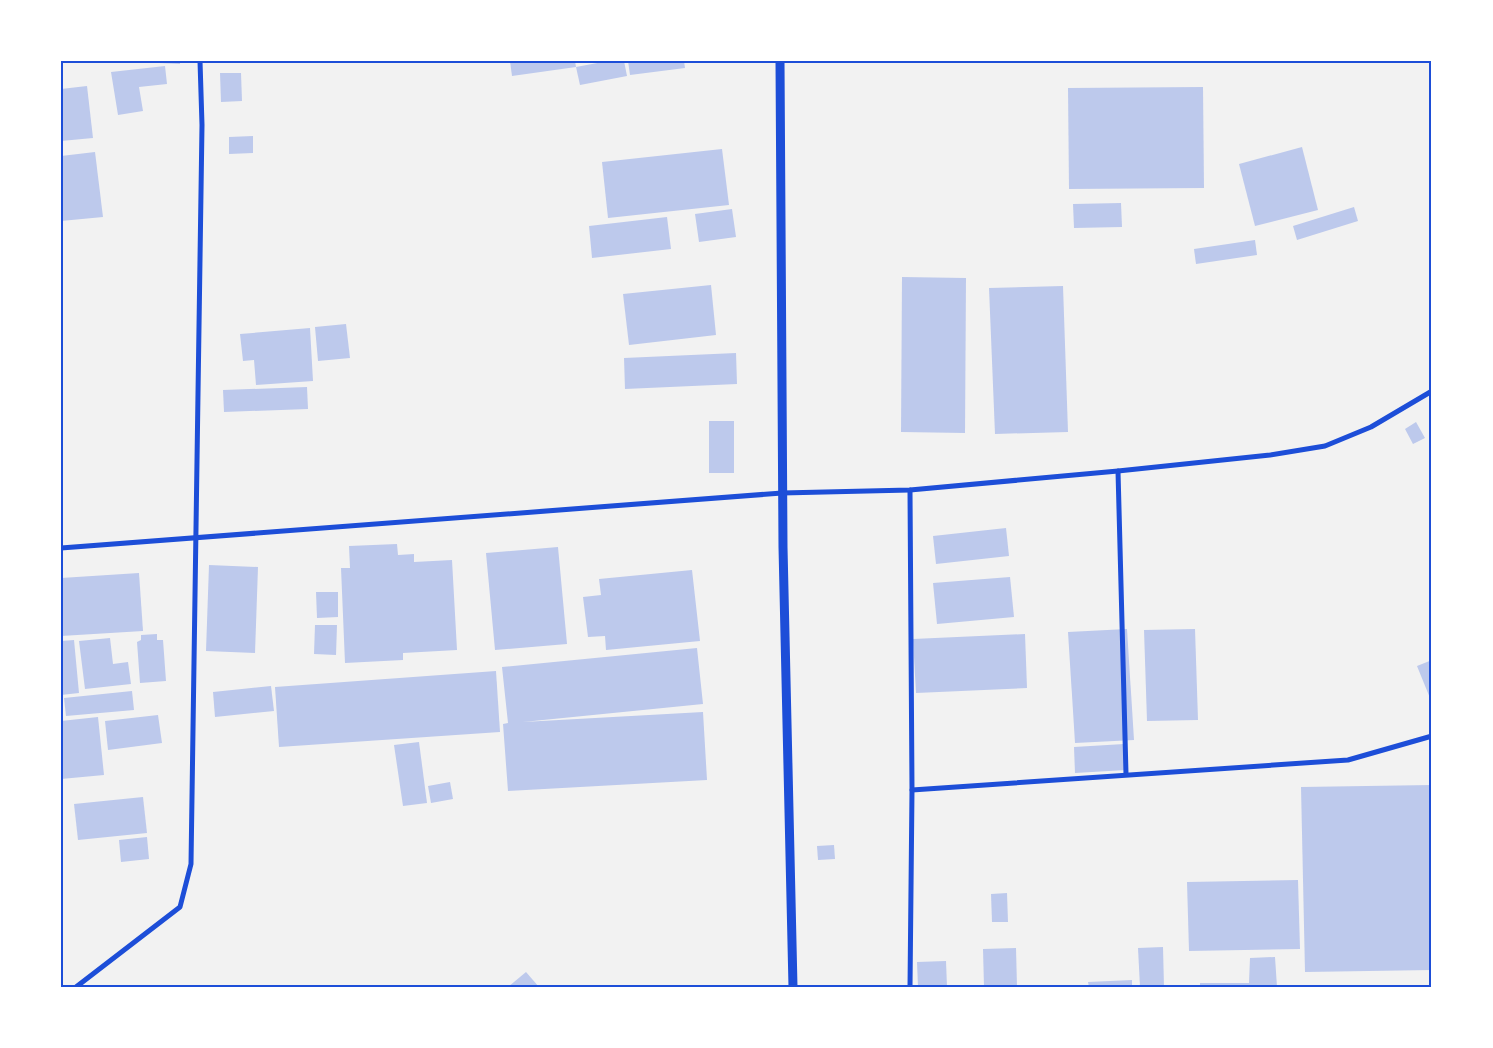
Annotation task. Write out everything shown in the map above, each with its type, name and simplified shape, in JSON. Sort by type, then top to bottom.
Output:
[{"type":"street","points":[[76,987],[180,907],[191,864],[202,125],[200,61]]},
{"type":"street","points":[[780,61],[782,493],[793,987]]},
{"type":"street","points":[[61,548],[782,493],[910,490],[1270,455],[1325,446],[1370,427],[1432,390]]},
{"type":"street","points":[[1118,471],[1126,774]]},
{"type":"street","points":[[910,490],[912,790],[910,987]]},
{"type":"street","points":[[912,790],[1348,760],[1432,736]]},
{"type":"building","points":[[159,61],[180,61],[180,64],[159,63]]},
{"type":"building","points":[[510,61],[575,61],[576,67],[512,76]]},
{"type":"building","points":[[608,61],[624,61],[627,76],[580,85],[576,67]]},
{"type":"building","points":[[628,61],[684,61],[685,68],[630,75]]},
{"type":"building","points":[[165,66],[167,84],[139,87],[143,111],[118,115],[111,72]]},
{"type":"building","points":[[220,73],[241,73],[242,101],[221,102]]},
{"type":"building","points":[[87,86],[93,138],[61,141],[61,89]]},
{"type":"building","points":[[1203,87],[1204,188],[1069,189],[1068,88]]},
{"type":"building","points":[[253,136],[253,153],[229,154],[229,137]]},
{"type":"building","points":[[1302,147],[1318,210],[1255,226],[1239,164]]},
{"type":"building","points":[[722,149],[729,205],[608,218],[602,162]]},
{"type":"building","points":[[95,152],[103,217],[61,221],[61,156]]},
{"type":"building","points":[[1121,203],[1122,227],[1074,228],[1073,204]]},
{"type":"building","points":[[1354,207],[1358,221],[1297,240],[1293,226]]},
{"type":"building","points":[[732,209],[736,237],[699,242],[695,214]]},
{"type":"building","points":[[667,217],[671,249],[592,258],[589,226]]},
{"type":"building","points":[[1255,240],[1257,255],[1196,264],[1194,249]]},
{"type":"building","points":[[902,277],[966,278],[965,433],[901,432]]},
{"type":"building","points":[[711,285],[716,335],[629,345],[623,294]]},
{"type":"building","points":[[1063,286],[1068,432],[995,434],[989,288]]},
{"type":"building","points":[[346,324],[350,358],[318,361],[315,327]]},
{"type":"building","points":[[310,328],[313,381],[256,385],[254,360],[243,361],[240,334]]},
{"type":"building","points":[[736,353],[737,384],[625,389],[624,358]]},
{"type":"building","points":[[307,387],[308,409],[224,412],[223,390]]},
{"type":"building","points":[[709,421],[734,421],[734,473],[709,473]]},
{"type":"building","points":[[1416,422],[1425,438],[1413,444],[1405,429]]},
{"type":"building","points":[[1006,528],[1009,556],[936,564],[933,536]]},
{"type":"building","points":[[397,544],[398,555],[414,554],[414,562],[452,560],[457,650],[403,653],[403,660],[345,663],[341,568],[350,568],[349,546]]},
{"type":"building","points":[[558,547],[567,644],[495,650],[486,553]]},
{"type":"building","points":[[209,565],[258,567],[255,653],[206,651]]},
{"type":"building","points":[[692,570],[700,641],[606,650],[605,636],[588,637],[583,597],[601,595],[599,579]]},
{"type":"building","points":[[139,573],[143,631],[61,636],[61,578]]},
{"type":"building","points":[[1010,577],[1014,617],[937,624],[933,583]]},
{"type":"building","points":[[316,592],[338,592],[338,617],[317,618]]},
{"type":"building","points":[[315,625],[337,625],[336,655],[314,654]]},
{"type":"building","points":[[1127,629],[1134,740],[1075,743],[1068,632]]},
{"type":"building","points":[[1195,629],[1198,720],[1147,721],[1144,630]]},
{"type":"building","points":[[157,634],[157,640],[163,640],[166,681],[140,683],[137,642],[141,640],[141,635]]},
{"type":"building","points":[[1025,634],[1027,688],[916,693],[913,639]]},
{"type":"building","points":[[110,638],[113,664],[128,662],[131,684],[85,689],[79,641]]},
{"type":"building","points":[[74,640],[79,693],[61,695],[61,641]]},
{"type":"building","points":[[697,648],[703,704],[523,722],[703,712],[707,780],[508,791],[503,724],[508,723],[502,667]]},
{"type":"building","points":[[1432,660],[1432,703],[1417,666]]},
{"type":"building","points":[[496,671],[500,732],[279,747],[275,687]]},
{"type":"building","points":[[271,686],[274,711],[215,717],[213,692]]},
{"type":"building","points":[[132,691],[134,710],[66,716],[64,698]]},
{"type":"building","points":[[158,715],[162,743],[108,750],[105,721]]},
{"type":"building","points":[[98,717],[104,775],[61,779],[61,721]]},
{"type":"building","points":[[419,742],[427,803],[403,806],[394,745]]},
{"type":"building","points":[[1124,744],[1126,770],[1075,773],[1074,747]]},
{"type":"building","points":[[450,782],[453,799],[431,803],[428,786]]},
{"type":"building","points":[[1432,785],[1432,970],[1305,972],[1301,787]]},
{"type":"building","points":[[143,797],[147,833],[78,840],[74,804]]},
{"type":"building","points":[[147,837],[149,859],[121,862],[119,840]]},
{"type":"building","points":[[834,845],[835,859],[818,860],[817,846]]},
{"type":"building","points":[[1298,880],[1300,949],[1189,951],[1187,882]]},
{"type":"building","points":[[1007,893],[1008,922],[992,922],[991,894]]},
{"type":"building","points":[[1163,947],[1164,987],[1140,987],[1138,948]]},
{"type":"building","points":[[1016,948],[1017,987],[984,987],[983,949]]},
{"type":"building","points":[[1275,957],[1277,987],[1200,987],[1200,983],[1249,983],[1250,958]]},
{"type":"building","points":[[946,961],[947,987],[918,987],[917,962]]},
{"type":"building","points":[[526,972],[539,987],[508,987]]},
{"type":"building","points":[[1132,980],[1132,987],[1089,987],[1088,982]]}]
